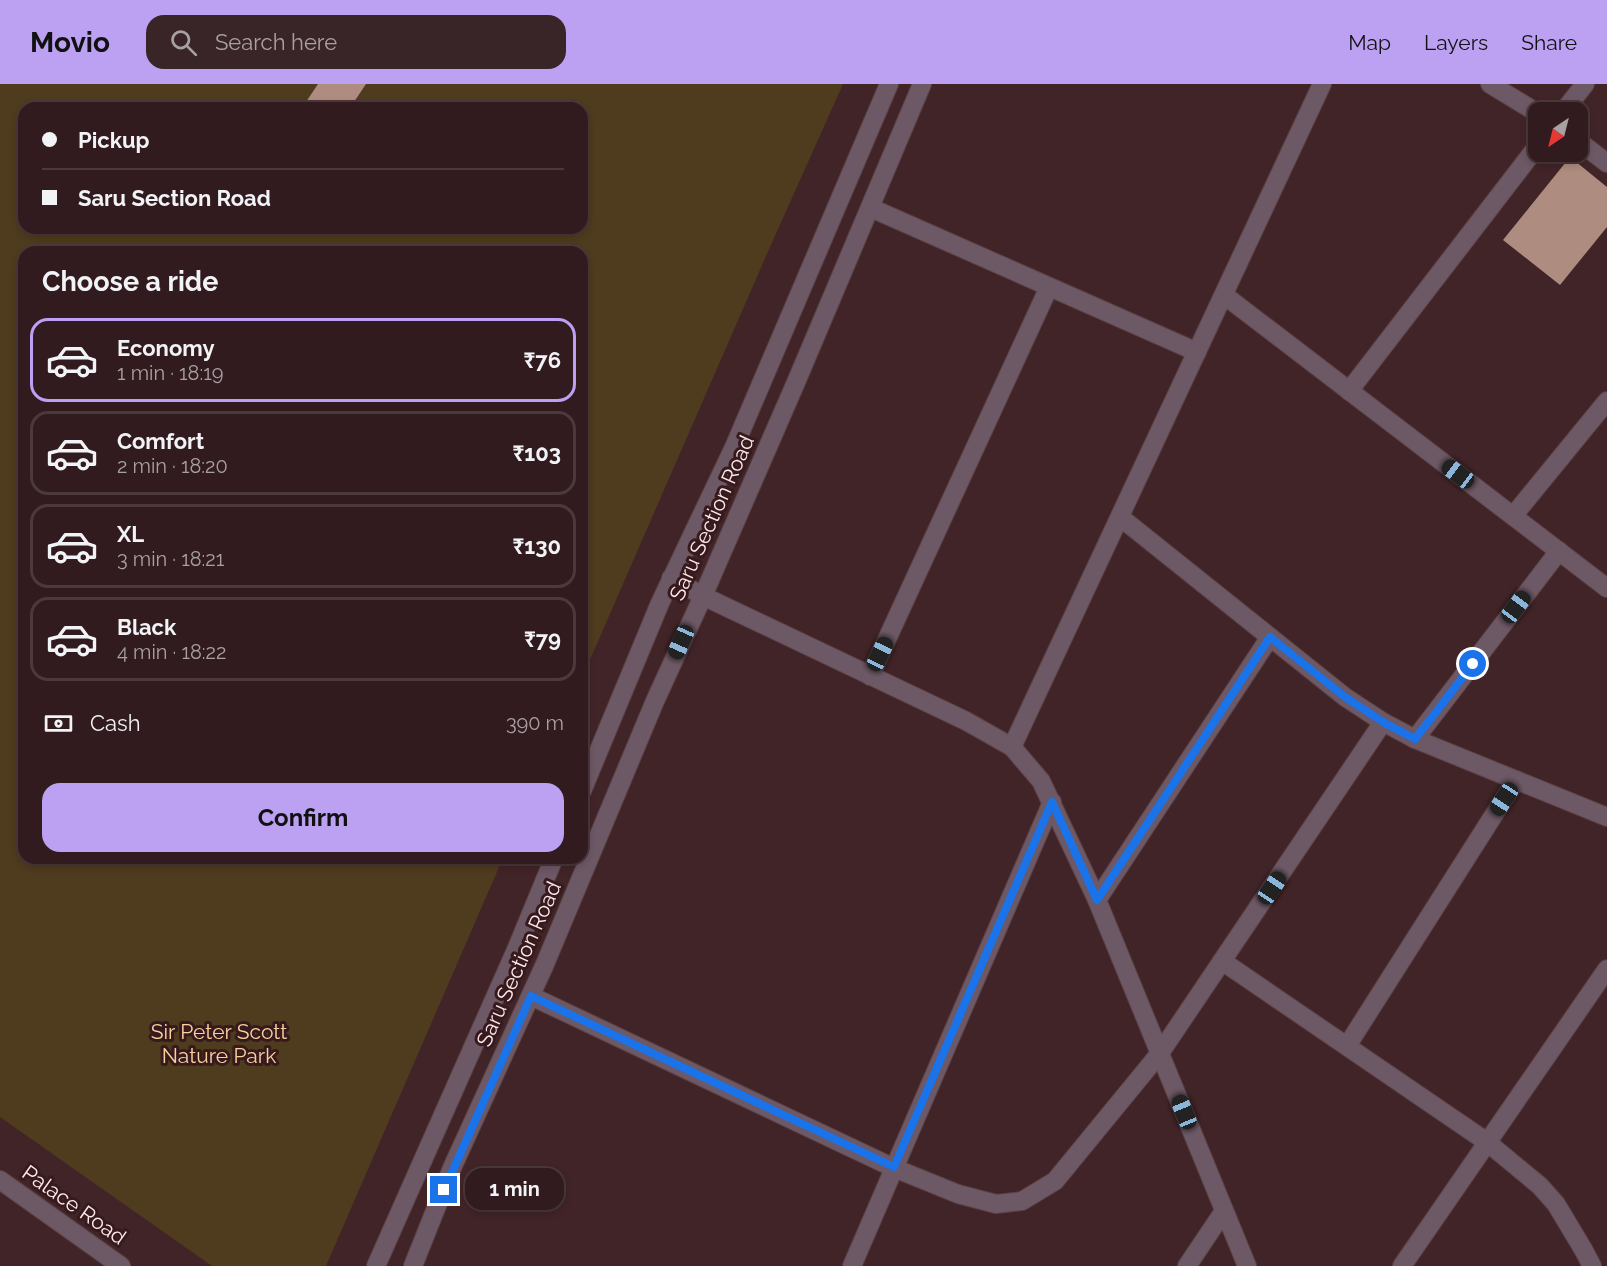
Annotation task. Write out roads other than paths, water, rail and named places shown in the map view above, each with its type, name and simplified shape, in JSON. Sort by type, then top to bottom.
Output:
[{"type":"street","name":"Saru Section Road","points":[[588,777],[671,578],[735,445],[889,84]]},
{"type":"street","name":"Saru Section Road","points":[[588,864],[655,700],[703,596],[871,208],[922,84]]},
{"type":"street","points":[[1012,747],[1322,84]]},
{"type":"street","points":[[1490,84],[1528,107]]},
{"type":"street","points":[[1571,102],[1585,84]]},
{"type":"street","points":[[1588,149],[1607,163]]},
{"type":"street","points":[[1349,391],[1528,158]]},
{"type":"street","points":[[871,208],[1197,352]]},
{"type":"street","points":[[870,676],[1049,287]]},
{"type":"street","points":[[1224,295],[1607,588]]},
{"type":"street","points":[[1513,516],[1607,401]]},
{"type":"street","points":[[1120,517],[1345,697],[1383,722],[1415,739],[1607,817]]},
{"type":"street","points":[[1415,739],[1559,551]]},
{"type":"street","points":[[671,578],[703,596],[966,721],[1012,747],[1041,781],[1097,900],[1247,1266]]},
{"type":"street","points":[[1097,900],[1270,637]]},
{"type":"street","points":[[531,996],[894,1167],[958,1194],[996,1204],[1022,1200],[1055,1181],[1160,1053],[1383,722]]},
{"type":"street","points":[[1347,1046],[1516,780]]},
{"type":"street","points":[[852,1266],[1052,802]]},
{"type":"street","name":"Saru Section Road","points":[[376,1266],[516,950],[552,864]]},
{"type":"street","name":"Saru Section Road","points":[[413,1266],[452,1168],[531,996],[588,864]]},
{"type":"street","points":[[1222,961],[1487,1142],[1540,1186],[1556,1204],[1592,1266]]},
{"type":"street","points":[[1402,1266],[1607,969]]},
{"type":"street","name":"Palace Road","points":[[0,1180],[121,1266]]},
{"type":"street","points":[[1187,1266],[1224,1211]]},
{"type":"park label","name":"Sir Peter Scott Nature Park","points":[[219,1044]]}]
